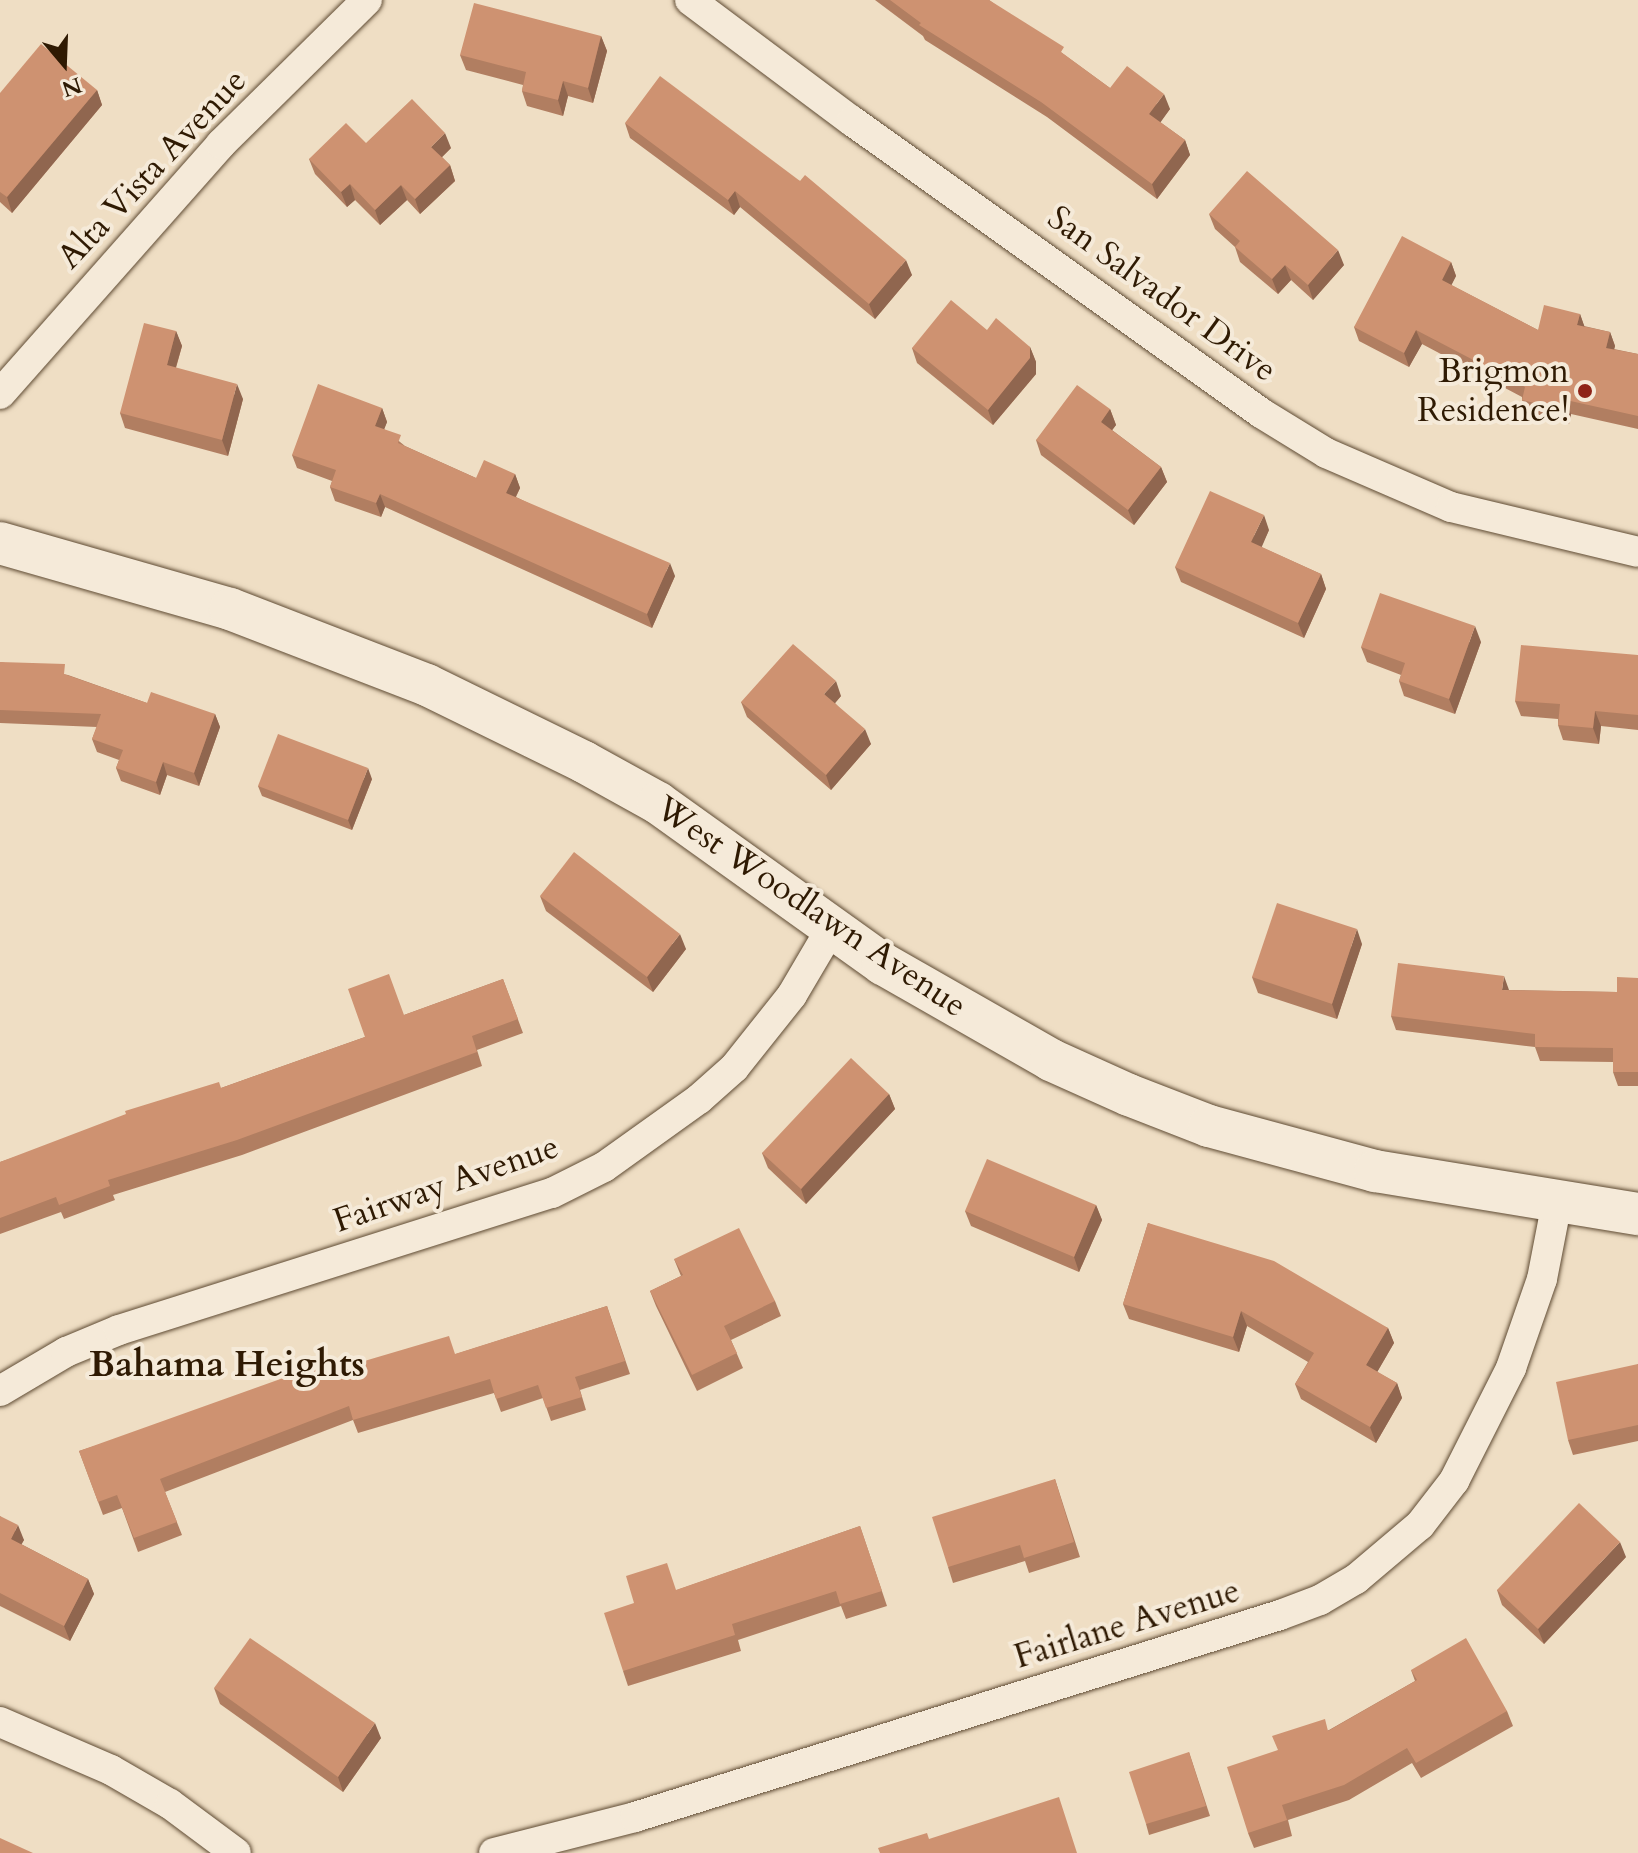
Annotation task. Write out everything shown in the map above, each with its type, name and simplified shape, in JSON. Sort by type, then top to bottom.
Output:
[{"type":"street","name":"Alta Vista Avenue","points":[[0,394],[221,144],[367,0]]},
{"type":"street","name":"San Salvador Drive","points":[[690,0],[852,121],[1261,413],[1326,453],[1451,507],[1638,552]]},
{"type":"street","name":"West Woodlawn Avenue","points":[[0,543],[230,609],[427,685],[584,762],[658,803],[883,964],[1051,1060],[1196,1121],[1291,1151],[1375,1171],[1638,1214]]},
{"type":"street","name":"Fairway Avenue","points":[[0,1391],[66,1352],[119,1330],[552,1193],[604,1167],[653,1135],[734,1068],[774,1020],[832,927]]},
{"type":"street","name":"Fairlane Avenue","points":[[494,1853],[635,1817],[1265,1620],[1320,1600],[1356,1579],[1420,1525],[1454,1481],[1511,1368],[1542,1279],[1557,1202]]},
{"type":"street","points":[[0,1722],[111,1770],[170,1804],[236,1853]]},
{"type":"building","points":[[890,0],[989,0],[1064,47],[1061,52],[1110,88],[1127,66],[1164,94],[1149,114],[1185,140],[1152,184],[1041,102],[919,25],[921,23]]},
{"type":"building","points":[[474,3],[601,36],[588,88],[563,81],[558,100],[522,91],[526,72],[460,55]]},
{"type":"building","points":[[41,44],[97,90],[7,197],[0,192],[0,93]]},
{"type":"building","points":[[660,76],[800,181],[805,175],[906,260],[869,304],[735,191],[728,200],[625,123]]},
{"type":"building","points":[[412,99],[445,133],[431,147],[450,165],[415,199],[401,185],[375,210],[350,184],[341,192],[309,159],[346,123],[366,143]]},
{"type":"building","points":[[1247,171],[1338,250],[1308,285],[1285,265],[1272,279],[1235,247],[1240,241],[1209,214]]},
{"type":"building","points":[[1402,236],[1451,262],[1442,280],[1538,330],[1544,305],[1580,314],[1577,325],[1610,332],[1606,348],[1638,354],[1638,416],[1566,400],[1564,410],[1522,400],[1525,387],[1416,330],[1404,353],[1354,327]]},
{"type":"building","points":[[951,300],[987,330],[996,318],[1030,347],[1030,358],[988,410],[912,348]]},
{"type":"building","points":[[144,323],[176,331],[167,365],[237,384],[222,440],[120,413]]},
{"type":"building","points":[[318,384],[382,408],[375,426],[401,435],[398,443],[476,478],[484,460],[515,474],[506,493],[670,563],[647,614],[380,494],[376,503],[330,487],[336,470],[292,455]]},
{"type":"building","points":[[1077,385],[1110,409],[1101,422],[1161,467],[1128,510],[1036,440]]},
{"type":"building","points":[[1210,491],[1264,515],[1251,542],[1321,574],[1298,623],[1175,567]]},
{"type":"building","points":[[1380,593],[1475,626],[1449,699],[1399,681],[1405,663],[1361,647]]},
{"type":"building","points":[[793,644],[836,681],[824,694],[865,729],[826,775],[741,702]]},
{"type":"building","points":[[1521,645],[1638,655],[1638,715],[1595,711],[1593,728],[1558,725],[1560,704],[1515,701]]},
{"type":"building","points":[[0,662],[65,664],[64,674],[147,703],[151,692],[215,714],[194,773],[163,762],[156,782],[116,768],[123,750],[92,739],[101,714],[0,710]]},
{"type":"building","points":[[278,734],[368,768],[348,820],[258,786]]},
{"type":"building","points":[[574,852],[680,934],[647,977],[540,896]]},
{"type":"building","points":[[1277,903],[1357,929],[1332,1004],[1252,977]]},
{"type":"building","points":[[1398,963],[1504,976],[1502,990],[1617,992],[1617,977],[1638,978],[1638,1072],[1613,1072],[1613,1048],[1535,1047],[1535,1034],[1391,1016]]},
{"type":"building","points":[[389,974],[404,1015],[503,979],[518,1019],[472,1036],[477,1052],[237,1140],[108,1180],[110,1186],[59,1205],[56,1197],[0,1218],[0,1162],[126,1114],[125,1111],[219,1082],[221,1088],[365,1037],[348,989]]},
{"type":"building","points":[[851,1058],[889,1094],[801,1189],[762,1153]]},
{"type":"building","points":[[987,1159],[1096,1205],[1074,1257],[965,1211]]},
{"type":"building","points":[[1148,1223],[1274,1261],[1388,1328],[1366,1365],[1397,1383],[1370,1427],[1295,1384],[1314,1353],[1241,1311],[1233,1337],[1123,1304]]},
{"type":"building","points":[[739,1228],[775,1301],[724,1326],[737,1353],[692,1375],[650,1291],[683,1275],[674,1259]]},
{"type":"building","points":[[607,1306],[625,1361],[575,1377],[582,1397],[546,1408],[538,1385],[496,1399],[490,1379],[353,1420],[349,1406],[160,1479],[177,1522],[134,1538],[117,1495],[98,1502],[79,1451],[314,1367],[317,1375],[449,1336],[455,1354]]},
{"type":"building","points":[[1638,1364],[1638,1425],[1568,1440],[1556,1382]]},
{"type":"building","points":[[1055,1479],[1074,1542],[1024,1558],[1020,1545],[948,1567],[932,1517]]},
{"type":"building","points":[[1579,1503],[1620,1542],[1538,1629],[1497,1590]]},
{"type":"building","points":[[0,1516],[18,1525],[11,1539],[88,1579],[64,1626],[0,1593]]},
{"type":"building","points":[[860,1526],[882,1591],[840,1604],[836,1591],[732,1624],[735,1635],[623,1671],[604,1613],[634,1603],[626,1576],[667,1563],[676,1590]]},
{"type":"building","points":[[250,1638],[375,1723],[338,1777],[214,1688]]},
{"type":"building","points":[[1466,1638],[1507,1711],[1416,1763],[1407,1748],[1344,1785],[1282,1805],[1287,1820],[1248,1833],[1227,1767],[1278,1750],[1272,1736],[1325,1719],[1328,1731],[1417,1680],[1411,1670]]},
{"type":"building","points":[[1189,1752],[1206,1806],[1146,1824],[1129,1772]]},
{"type":"building","points":[[1059,1797],[1077,1853],[880,1853],[878,1848],[927,1833],[929,1839]]},
{"type":"building","points":[[0,1838],[33,1853],[0,1853]]},
{"type":"place","name":"Brigmon Residence!","points":[[1585,391]]},
{"type":"district","name":"Bahama Heights","points":[[227,1365]]}]
